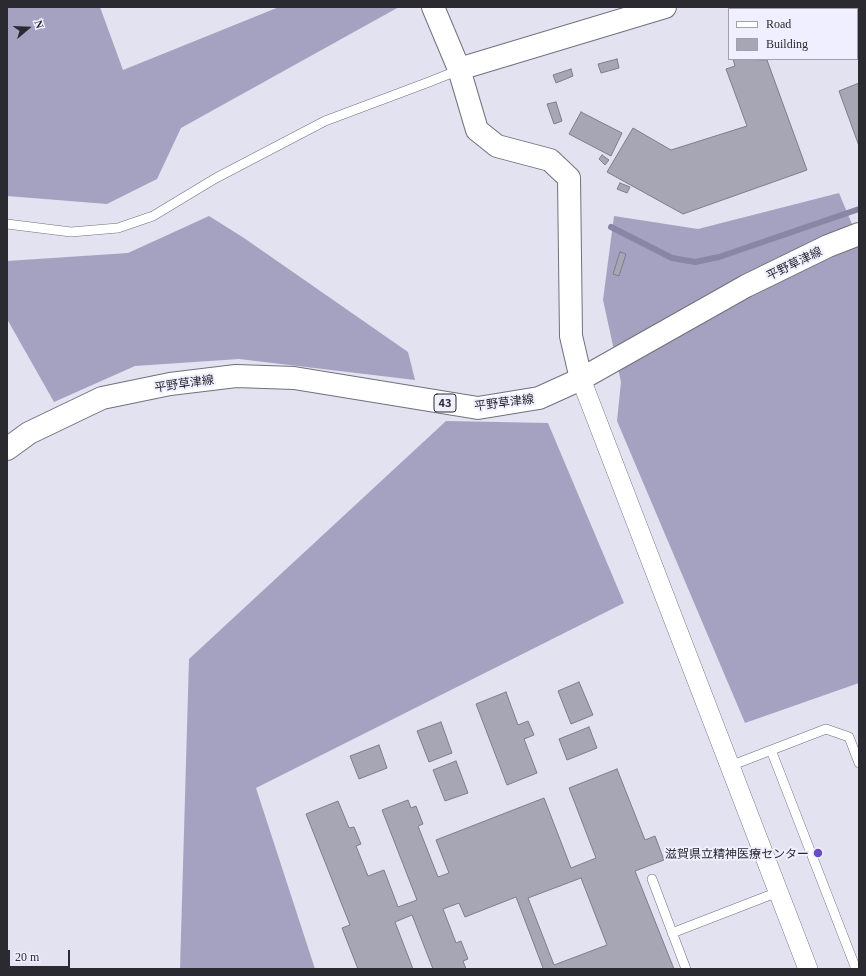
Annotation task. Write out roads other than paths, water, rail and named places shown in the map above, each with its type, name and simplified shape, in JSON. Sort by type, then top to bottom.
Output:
[{"type":"main road","points":[[433,7],[459,70],[478,130],[497,146],[550,160],[569,178],[571,336],[581,380]]},
{"type":"main road","points":[[459,70],[665,7]]},
{"type":"main road","name":"平野草津線","points":[[7,449],[29,433],[102,398],[170,384],[236,376],[294,378],[478,408],[539,398],[581,380],[746,286],[828,246],[859,234]]},
{"type":"street","points":[[581,380],[808,969]]},
{"type":"lane","points":[[7,224],[71,232],[118,228],[153,216],[216,178],[325,121],[459,70]]},
{"type":"lane","points":[[730,766],[826,729],[849,737],[859,763]]},
{"type":"lane","points":[[771,750],[856,969]]},
{"type":"lane","points":[[652,879],[686,969]]},
{"type":"lane","points":[[672,933],[778,892]]},
{"type":"waterway","points":[[611,227],[672,258],[695,262],[719,257],[859,209]]},
{"type":"place","name":"滋賀県立精神医療センター","points":[[818,853]]}]
